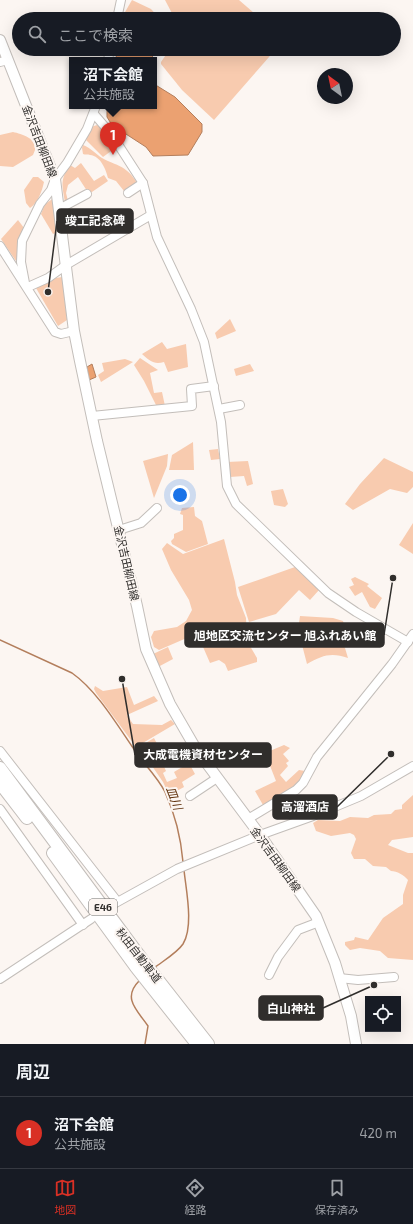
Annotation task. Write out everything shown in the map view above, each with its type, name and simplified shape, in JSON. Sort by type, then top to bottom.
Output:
[{"type":"highway","name":"秋田自動車道","points":[[0,768],[143,961],[208,1044]]},
{"type":"highway","name":"秋田自動車道","points":[[0,783],[35,828],[136,967],[197,1044]]},
{"type":"main road","name":"金沢吉田柳田線","points":[[0,40],[4,61],[55,179],[74,330],[92,416],[146,649],[182,727],[217,778],[303,896],[319,922],[330,947],[351,1016],[356,1044]]},
{"type":"street","points":[[118,12],[121,0]]},
{"type":"street","points":[[26,285],[21,262],[22,241],[40,204],[51,190],[55,179],[67,163],[94,114],[95,109]]},
{"type":"street","points":[[94,114],[112,134],[144,183],[151,215],[163,252],[189,304],[204,342],[219,409],[226,486],[236,504],[328,593],[356,612],[408,642]]},
{"type":"street","points":[[128,193],[144,183]]},
{"type":"street","points":[[59,209],[87,194]]},
{"type":"street","points":[[26,285],[48,278],[66,265],[151,215]]},
{"type":"street","points":[[0,246],[55,332],[61,334],[74,330]]},
{"type":"street","points":[[92,416],[192,406],[191,389],[214,386]]},
{"type":"street","points":[[219,409],[240,405]]},
{"type":"street","points":[[119,530],[140,523],[156,508]]},
{"type":"street","points":[[248,819],[296,790],[303,783],[317,756],[353,713],[413,634]]},
{"type":"street","points":[[0,751],[115,903],[177,869],[361,796],[413,766]]},
{"type":"street","points":[[190,796],[217,778]]},
{"type":"street","points":[[0,809],[83,925]]},
{"type":"street","points":[[0,979],[91,920]]},
{"type":"street","points":[[269,975],[278,957],[298,930],[319,922]]},
{"type":"street","points":[[339,978],[358,980],[394,977]]},
{"type":"shaded area","points":[[132,0],[151,9],[154,12],[125,12]]},
{"type":"shaded area","points":[[165,0],[239,0],[253,12],[171,12]]},
{"type":"shaded area","points":[[116,56],[153,56],[152,57]]},
{"type":"shaded area","points":[[165,56],[270,56],[214,120],[182,90],[161,62]]},
{"type":"shaded area","points":[[157,86],[175,97],[202,124],[202,132],[188,155],[153,156],[146,147],[112,125],[107,117],[107,109],[157,109]]},
{"type":"shaded area","points":[[97,125],[100,127],[114,149],[103,157],[86,140],[91,127]]},
{"type":"shaded area","points":[[13,132],[28,137],[33,142],[35,150],[33,155],[13,167],[0,166],[0,135]]},
{"type":"shaded area","points":[[83,145],[91,149],[102,158],[120,166],[128,172],[136,181],[135,185],[128,191],[124,191],[116,181],[108,178],[104,167],[97,158],[83,154]]},
{"type":"shaded area","points":[[81,163],[94,181],[104,175],[108,181],[89,194],[78,177],[68,185],[66,193],[68,201],[65,202],[63,179],[70,165],[75,168]]},
{"type":"shaded area","points":[[33,177],[38,177],[44,182],[41,193],[33,206],[30,208],[26,203],[24,190]]},
{"type":"shaded area","points":[[54,198],[58,232],[53,234],[41,214],[45,204]]},
{"type":"shaded area","points":[[18,220],[24,228],[16,261],[1,239]]},
{"type":"shaded area","points":[[62,277],[67,320],[58,326],[36,288],[56,278]]},
{"type":"shaded area","points":[[230,319],[236,331],[217,339],[215,333]]},
{"type":"shaded area","points":[[162,342],[167,349],[186,344],[188,367],[168,372],[164,362],[152,362],[142,354]]},
{"type":"shaded area","points":[[140,358],[158,370],[150,373],[154,393],[162,392],[165,406],[157,407],[134,365]]},
{"type":"shaded area","points":[[125,359],[133,362],[101,382],[98,375],[104,371],[102,363]]},
{"type":"shaded area","points":[[92,364],[96,377],[89,380],[87,367]]},
{"type":"shaded area","points":[[250,364],[254,371],[236,376],[234,369]]},
{"type":"shaded area","points":[[193,442],[194,470],[169,470],[172,455]]},
{"type":"shaded area","points":[[218,449],[220,459],[211,460],[209,450]]},
{"type":"shaded area","points":[[168,454],[167,466],[154,498],[143,461]]},
{"type":"shaded area","points":[[384,458],[413,472],[413,487],[407,493],[390,489],[353,510],[345,504],[360,484]]},
{"type":"shaded area","points":[[248,461],[253,484],[247,486],[244,476],[230,477],[227,462]]},
{"type":"shaded area","points":[[283,489],[288,504],[285,507],[274,505],[271,491]]},
{"type":"shaded area","points":[[194,507],[195,516],[202,521],[208,544],[186,552],[172,544],[171,541],[174,538],[174,534],[183,530],[183,515],[180,514],[182,508]]},
{"type":"shaded area","points":[[413,523],[413,554],[399,545]]},
{"type":"shaded area","points":[[224,539],[237,595],[246,618],[247,641],[257,658],[257,662],[228,671],[225,664],[219,660],[210,663],[200,640],[189,637],[159,650],[154,647],[151,637],[154,631],[177,627],[186,621],[192,610],[189,600],[171,570],[162,549],[167,543],[183,554]]},
{"type":"shaded area","points":[[295,567],[319,590],[310,600],[299,590],[276,614],[249,622],[238,587]]},
{"type":"shaded area","points":[[355,577],[369,584],[367,586],[382,598],[375,609],[370,607],[362,592],[355,596],[349,587],[354,585],[351,579]]},
{"type":"shaded area","points":[[300,616],[333,618],[343,621],[344,624],[336,630],[324,635],[312,638],[302,638],[298,630]]},
{"type":"shaded area","points":[[334,634],[345,648],[348,658],[337,655],[327,655],[317,658],[307,664],[301,641]]},
{"type":"shaded area","points":[[168,647],[173,659],[158,667],[153,654]]},
{"type":"shaded area","points":[[95,686],[103,691],[127,687],[134,705],[154,696],[158,701],[127,715],[133,724],[162,725],[171,720],[175,724],[136,747],[96,693],[94,689]]},
{"type":"shaded area","points":[[154,738],[165,759],[162,762],[166,771],[163,773],[167,782],[177,778],[174,772],[189,763],[195,774],[182,782],[184,787],[175,792],[181,804],[175,807],[163,782],[139,747]]},
{"type":"shaded area","points":[[284,745],[290,748],[283,754],[289,761],[286,763],[288,766],[280,775],[286,782],[299,770],[305,771],[298,783],[263,805],[255,791],[276,781],[265,753]]},
{"type":"shaded area","points":[[413,795],[413,837],[392,840],[388,845],[408,853],[413,853],[413,960],[388,958],[380,951],[360,948],[350,950],[345,945],[345,942],[354,940],[355,937],[368,940],[383,918],[403,904],[403,895],[408,880],[404,876],[391,871],[386,867],[373,866],[365,859],[354,859],[351,853],[356,839],[354,835],[350,833],[331,836],[316,831],[313,823],[318,820],[340,821],[350,817],[368,818],[374,815],[391,814],[395,810],[402,809],[402,805]]},
{"type":"shaded area","points":[[284,801],[291,815],[283,818],[274,805]]},
{"type":"waterway","name":"皿川","points":[[0,640],[72,673],[91,690],[163,788],[172,809],[177,827],[183,862]]},
{"type":"waterway","name":"皿川","points":[[154,968],[177,951],[183,944],[186,936],[189,918],[184,870]]},
{"type":"waterway","name":"皿川","points":[[139,981],[134,987],[131,998],[136,1009],[148,1026],[145,1044]]},
{"type":"place","name":"沼下会館","points":[[113,155]]},
{"type":"place","name":"竣工記念碑","points":[[48,292]]},
{"type":"place","name":"旭地区交流センター 旭ふれあい館","points":[[393,578]]},
{"type":"place","name":"大成電機資材センター","points":[[122,679]]},
{"type":"place","name":"高溜酒店","points":[[391,754]]},
{"type":"place","name":"白山神社","points":[[374,985]]}]
